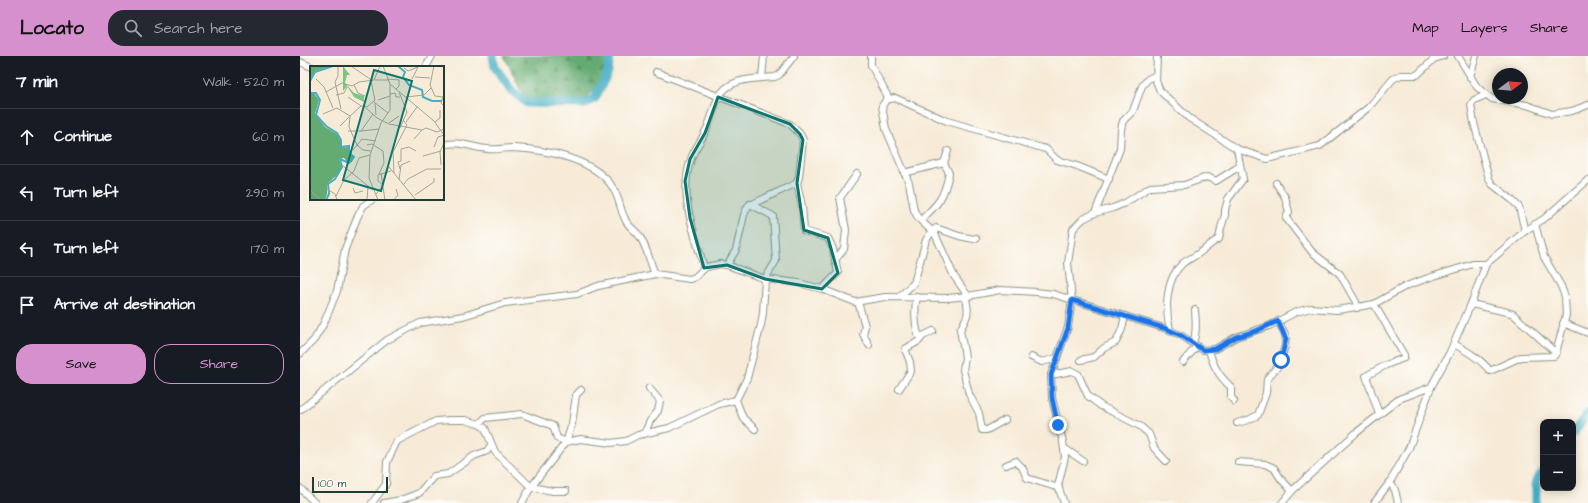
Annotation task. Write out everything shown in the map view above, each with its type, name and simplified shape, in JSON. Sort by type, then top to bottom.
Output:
[{"type":"street","points":[[427,66],[432,56]]},
{"type":"street","points":[[762,78],[764,56]]},
{"type":"street","points":[[704,268],[690,218],[685,181],[690,159],[705,132],[718,97],[725,88],[734,83],[779,75],[794,56]]},
{"type":"street","points":[[871,56],[871,65],[889,99]]},
{"type":"street","points":[[1157,56],[1157,86],[1166,97],[1189,118],[1237,149],[1267,159],[1320,146],[1369,108],[1393,79],[1401,75],[1417,75],[1434,59],[1442,56]]},
{"type":"street","points":[[1457,56],[1477,87],[1492,99],[1528,105],[1552,114],[1572,111],[1588,105]]},
{"type":"street","points":[[1470,77],[1476,56]]},
{"type":"street","points":[[300,62],[310,66]]},
{"type":"street","points":[[656,72],[790,124],[797,130],[802,140],[799,177],[797,183],[802,206],[804,231],[828,238],[833,249],[838,273],[822,289]]},
{"type":"street","points":[[1095,213],[1120,149],[1123,121],[1133,111],[1142,86],[1148,79],[1156,75]]},
{"type":"street","points":[[1486,95],[1474,100],[1471,105],[1486,174],[1492,184],[1519,207],[1525,231]]},
{"type":"street","points":[[1005,420],[987,430],[982,430],[979,413],[969,394],[963,370],[965,357],[960,330],[968,312],[966,296],[954,276],[938,240],[932,231],[920,220],[914,210],[912,195],[886,129],[882,106],[886,100],[895,98],[947,121],[1042,148],[1057,160],[1077,166],[1109,179]]},
{"type":"street","points":[[444,145],[456,143],[488,149],[511,148],[551,153],[583,164],[599,172],[607,179],[614,189],[629,226],[640,236],[655,274]]},
{"type":"street","points":[[1170,330],[1167,318],[1168,296],[1176,272],[1184,263],[1219,239],[1228,199],[1243,179],[1237,149]]},
{"type":"street","points":[[920,220],[939,203],[946,187],[949,173],[944,163],[948,151]]},
{"type":"street","points":[[904,173],[944,163]]},
{"type":"street","points":[[1064,503],[1059,488],[1065,457],[1052,398],[1051,375],[1068,328],[1072,300],[1068,263],[1073,229],[1083,219],[1095,213],[1125,203],[1150,187],[1184,185],[1207,177],[1216,181],[1240,166]]},
{"type":"street","points":[[835,260],[844,248],[846,230],[840,198],[857,174]]},
{"type":"street","points":[[1374,503],[1390,482],[1409,448],[1431,387],[1454,344],[1486,264],[1525,231],[1545,218],[1588,180]]},
{"type":"street","points":[[727,265],[736,250],[744,215],[748,206],[797,183]]},
{"type":"street","points":[[1276,183],[1284,197],[1289,212],[1286,218],[1312,252],[1340,274],[1358,308]]},
{"type":"street","points":[[300,354],[314,340],[324,323],[337,291],[345,249],[357,218],[364,206],[372,200]]},
{"type":"street","points":[[750,204],[773,216],[776,261],[765,279],[761,325],[747,378],[736,400],[743,418],[755,429]]},
{"type":"street","points":[[1454,344],[1467,351],[1486,365],[1490,371],[1521,357],[1554,356],[1556,353],[1566,308],[1565,297],[1561,286],[1544,257],[1534,224]]},
{"type":"street","points":[[900,296],[914,283],[926,240],[932,231],[936,228],[960,236],[974,239],[976,238]]},
{"type":"street","points":[[300,410],[387,340],[420,323],[462,316],[505,303],[576,294],[598,286],[655,274],[690,279],[695,277],[704,268],[714,265],[727,265],[765,279],[822,289],[858,302],[900,296],[966,296],[1000,290],[1053,294],[1170,330],[1203,350],[1209,350],[1215,349],[1236,337],[1256,331],[1296,312],[1306,309],[1337,310],[1358,308],[1374,304],[1406,286],[1473,264],[1486,264]]},
{"type":"street","points":[[918,297],[915,306],[915,324],[918,335],[923,336]]},
{"type":"street","points":[[858,302],[865,326],[863,334],[869,345]]},
{"type":"street","points":[[1374,304],[1404,355],[1404,358],[1386,365],[1366,376],[1379,414]]},
{"type":"street","points":[[1471,304],[1512,314],[1556,353]]},
{"type":"street","points":[[1184,362],[1195,345],[1195,310]]},
{"type":"street","points":[[1081,360],[1094,357],[1104,348],[1116,342],[1122,329],[1125,316]]},
{"type":"street","points":[[1237,423],[1258,415],[1266,393],[1267,379],[1279,365],[1286,339],[1278,321]]},
{"type":"street","points":[[1563,323],[1588,333]]},
{"type":"street","points":[[899,389],[911,371],[910,362],[905,349],[919,341],[923,336],[932,332]]},
{"type":"street","points":[[1209,350],[1212,362],[1217,372],[1231,387],[1234,401]]},
{"type":"street","points":[[1031,356],[1042,362],[1057,358]]},
{"type":"street","points":[[1051,375],[1072,371],[1078,374],[1088,396],[1101,406],[1140,426],[1149,434],[1154,448],[1166,461]]},
{"type":"street","points":[[1282,503],[1292,491],[1379,414],[1402,398],[1431,387]]},
{"type":"street","points":[[644,434],[650,421],[658,411],[660,401],[649,388]]},
{"type":"street","points":[[522,503],[531,486],[566,442],[572,424],[576,395],[581,390]]},
{"type":"street","points":[[479,424],[485,418],[522,414],[553,426],[557,438],[566,442],[581,439],[611,443],[626,441],[638,435],[669,428],[719,404],[736,400]]},
{"type":"street","points":[[372,503],[386,484],[387,462],[397,440],[436,421],[465,420],[479,424],[487,430],[491,445],[495,452],[531,486],[552,491],[566,491]]},
{"type":"street","points":[[384,503],[401,500],[419,493],[434,476],[448,474],[468,460],[487,451],[491,445]]},
{"type":"street","points":[[1064,448],[1082,462]]},
{"type":"street","points":[[1006,465],[1016,461],[1022,467],[1027,478],[1059,488]]},
{"type":"street","points":[[1238,462],[1264,464],[1274,468],[1281,479],[1292,491]]},
{"type":"street","points":[[1390,482],[1395,490],[1398,503]]},
{"type":"street","points":[[300,488],[316,503]]},
{"type":"highlighted area","points":[[718,97],[790,124],[800,134],[803,140],[797,183],[804,230],[828,238],[838,273],[822,289],[765,279],[727,265],[704,268],[690,218],[685,181],[690,159],[705,133]]},
{"type":"green space","points":[[504,56],[607,56],[605,78],[583,102],[525,99]]},
{"type":"waterway","points":[[493,56],[495,67],[512,91],[527,103],[585,104],[595,98],[608,72],[610,56]]},
{"type":"waterway","points":[[1576,429],[1588,413]]},
{"type":"waterway","points":[[1536,503],[1536,481],[1540,476]]},
{"type":"route","points":[[1058,425],[1052,398],[1051,375],[1068,328],[1072,300],[1175,332],[1203,350],[1215,349],[1236,337],[1256,331],[1278,321],[1286,336],[1281,360]]}]
